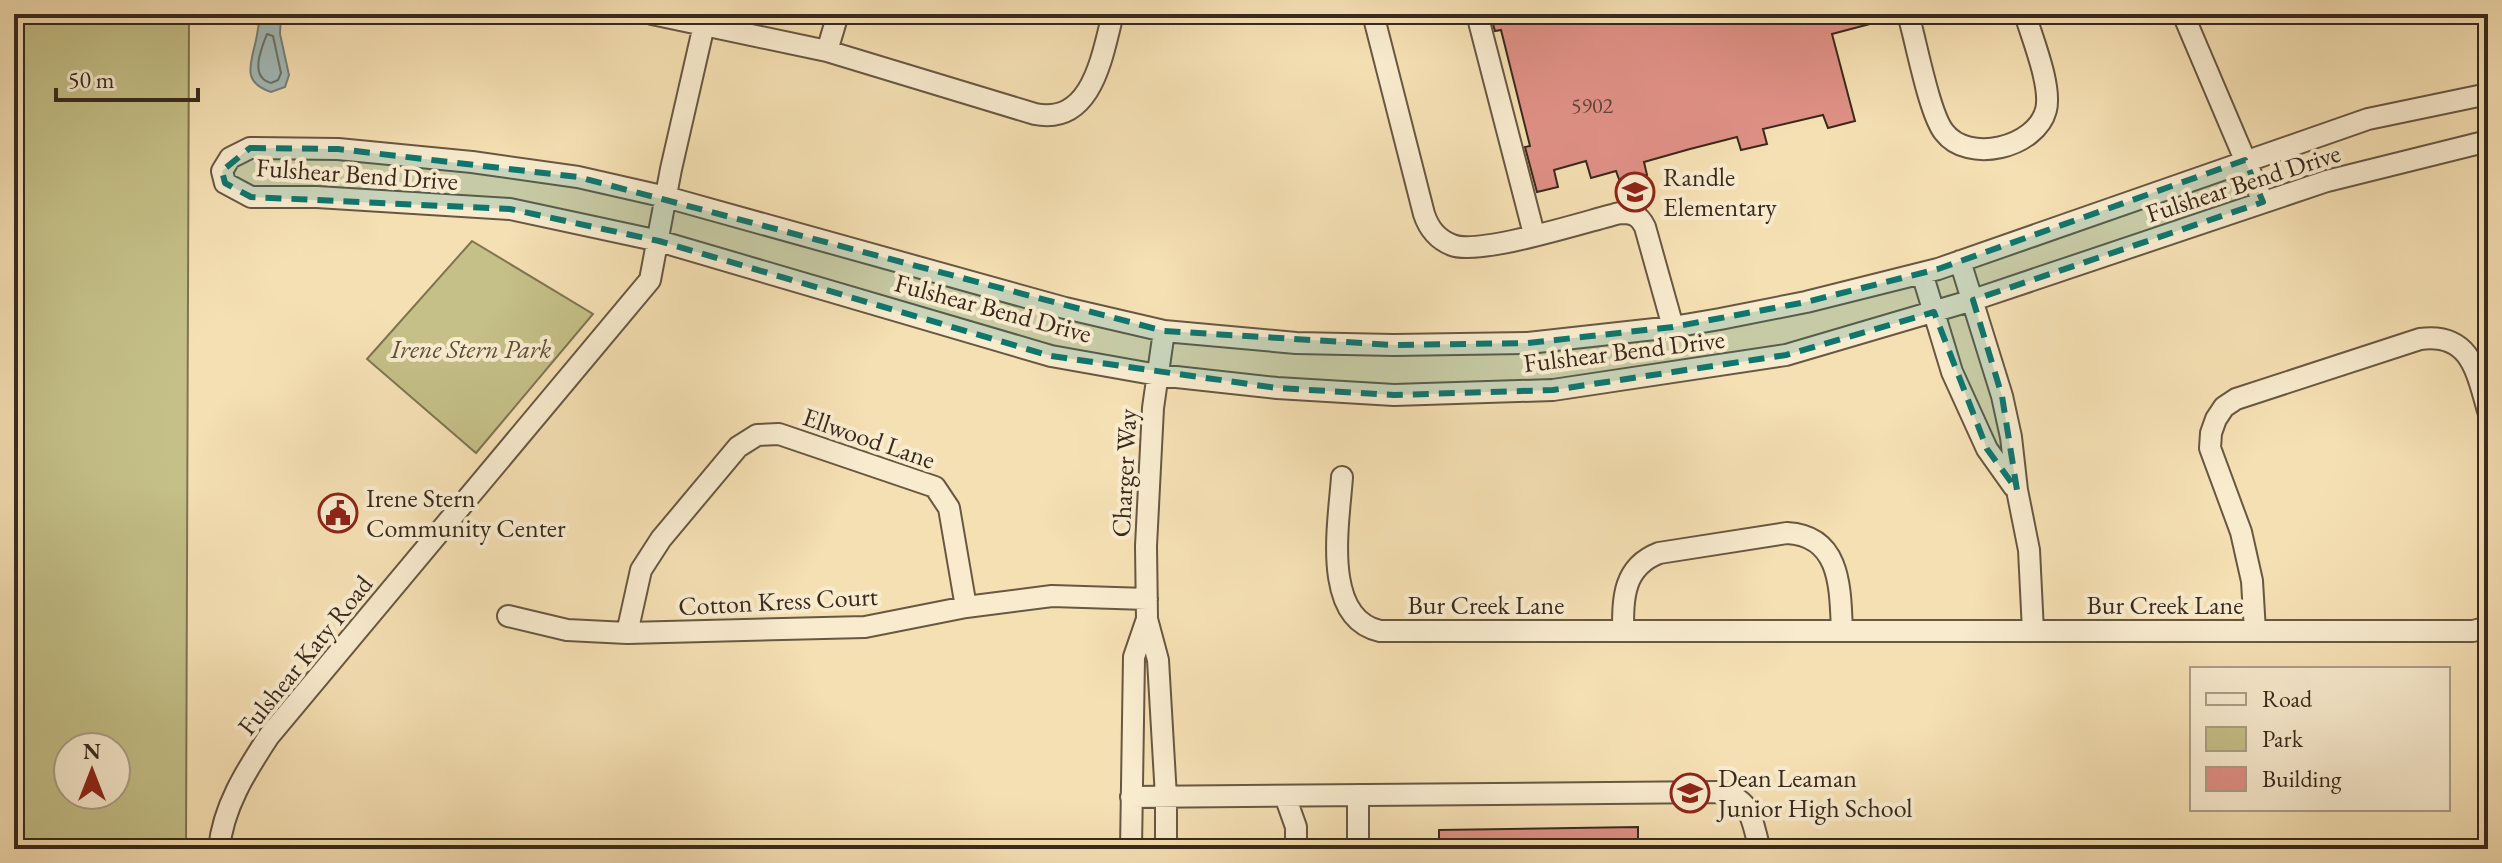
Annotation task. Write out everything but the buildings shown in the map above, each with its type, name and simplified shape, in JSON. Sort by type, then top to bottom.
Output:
[{"type":"street","points":[[652,14],[827,51],[1035,114],[1058,115],[1073,108],[1085,97],[1094,82],[1113,14]]},
{"type":"street","points":[[827,51],[838,14]]},
{"type":"street","points":[[1373,14],[1429,228],[1453,246],[1480,248],[1620,213],[1640,217],[1673,327]]},
{"type":"street","points":[[1477,14],[1534,234]]},
{"type":"street","points":[[1908,14],[1938,122],[1953,142],[1976,149],[2003,146],[2029,135],[2043,119],[2046,109],[2043,79],[2025,14]]},
{"type":"street","points":[[2183,14],[2263,202]]},
{"type":"street","name":"Fulshear Katy Road","points":[[219,849],[227,811],[248,768],[269,736],[650,280],[704,25]]},
{"type":"street","name":"Fulshear Bend Drive","points":[[2488,94],[2368,119],[1922,273],[1806,302],[1673,327],[1528,343],[1296,343],[1164,331],[1065,308],[666,197],[578,177],[472,162],[338,149],[250,148],[230,158],[222,171],[225,183],[251,197],[317,197],[510,209],[659,241],[1051,356],[1158,375],[1277,388],[1394,395],[1553,390],[1786,355],[1973,300],[2327,181],[2488,141]]},
{"type":"street","points":[[1960,261],[2002,396],[2011,437],[2017,490],[2029,550],[2033,631]]},
{"type":"street","points":[[1922,273],[1952,372],[1987,449],[2017,490]]},
{"type":"street","name":"Charger Way","points":[[1164,331],[1153,408],[1146,546],[1147,609],[1158,660],[1166,849]]},
{"type":"street","points":[[2255,631],[2252,581],[2241,532],[2210,448],[2212,426],[2219,413],[2236,399],[2420,339],[2445,340],[2461,348],[2477,370],[2488,411]]},
{"type":"street","name":"Ellwood Lane","points":[[627,633],[641,570],[661,539],[738,447],[757,435],[779,434],[935,487],[949,508],[966,607]]},
{"type":"street","name":"Bur Creek Lane","points":[[1342,477],[1340,587],[1343,600],[1354,617],[1380,631],[2473,631],[2488,627]]},
{"type":"street","points":[[1623,631],[1625,586],[1635,569],[1646,559],[1659,553],[1787,533],[1808,537],[1820,544],[1832,560],[1839,592],[1842,631]]},
{"type":"street","name":"Cotton Kress Court","points":[[508,616],[567,630],[627,633],[865,627],[966,607],[1052,596],[1147,609]]},
{"type":"street","name":"Charger Way","points":[[1131,849],[1134,657],[1147,609]]},
{"type":"street","points":[[1131,797],[1719,792],[1742,801],[1749,810],[1760,849]]},
{"type":"street","points":[[1358,795],[1358,849]]},
{"type":"street","points":[[1285,796],[1296,827],[1296,849]]},
{"type":"highlighted area","points":[[250,148],[338,149],[578,177],[1164,331],[1394,345],[1528,343],[1673,327],[1806,302],[1938,269],[2245,160],[2263,202],[1973,300],[2002,396],[2017,490],[1987,449],[1934,312],[1786,355],[1690,371],[1553,390],[1394,395],[1277,388],[1051,356],[659,241],[510,209],[251,197],[225,183],[222,171]]},
{"type":"green space","points":[[14,14],[189,14],[186,849],[14,849]]},
{"type":"green space","name":"Irene Stern Park","points":[[472,241],[593,314],[476,453],[367,359]]},
{"type":"water","points":[[260,14],[281,14],[280,34],[289,75],[285,87],[271,92],[255,83],[250,71]]},
{"type":"place","name":"Randle Elementary","points":[[1635,192]]},
{"type":"place","name":"Irene Stern Community Center","points":[[338,513]]},
{"type":"place","name":"Dean Leaman Junior High School","points":[[1690,793]]}]
